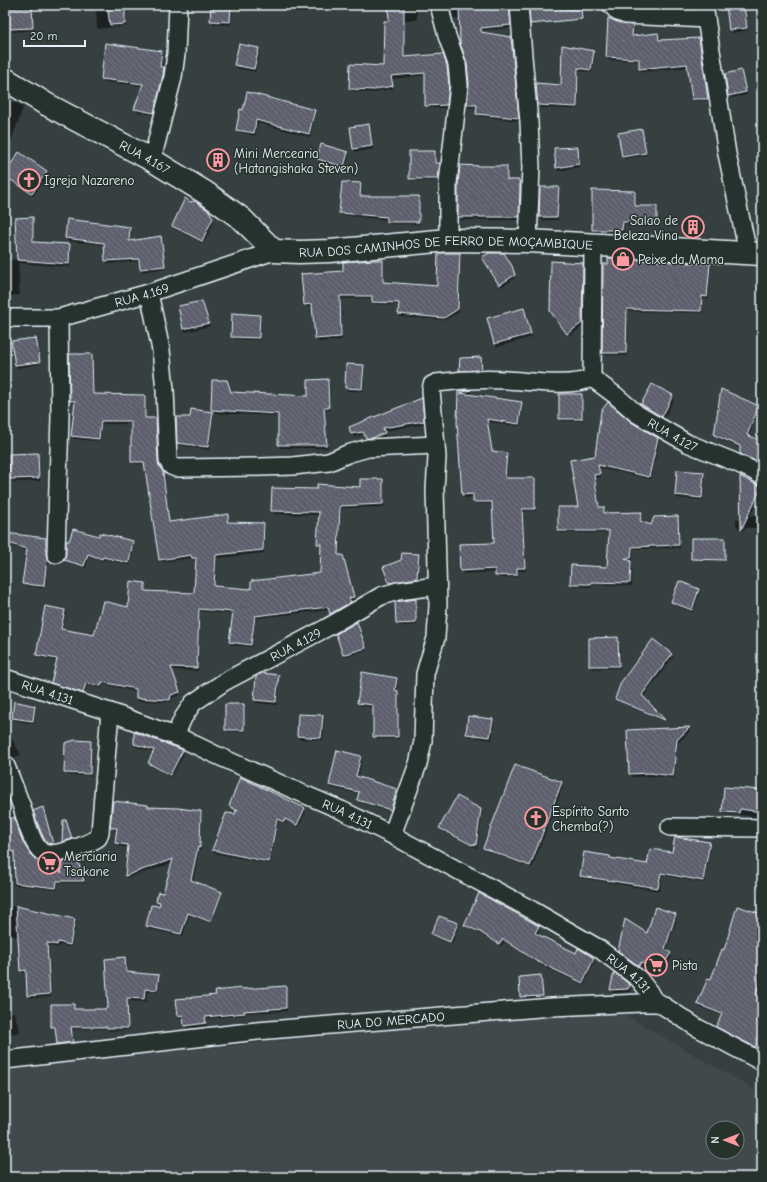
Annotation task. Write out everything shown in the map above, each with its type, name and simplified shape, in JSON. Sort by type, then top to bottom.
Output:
[{"type":"street","points":[[152,160],[173,77],[176,54],[178,5]]},
{"type":"street","points":[[439,5],[456,64],[459,85],[448,183],[448,240]]},
{"type":"street","points":[[519,5],[529,122],[531,167],[528,241]]},
{"type":"street","points":[[610,5],[618,12],[626,15],[705,12],[727,154],[755,254]]},
{"type":"street","name":"RUA 4.167","points":[[5,79],[46,104],[152,160],[206,193],[242,219],[274,251]]},
{"type":"street","name":"RUA DOS CAMINHOS DE FERRO DE MOÇAMBIQUE","points":[[274,251],[330,251],[448,240],[528,241],[755,254]]},
{"type":"street","points":[[392,834],[418,764],[423,741],[425,674],[436,638],[438,605],[435,489],[437,457],[431,390],[432,385],[436,383],[483,380],[566,383],[579,382],[592,378],[593,245]]},
{"type":"street","name":"RUA 4.169","points":[[5,318],[59,318],[149,293],[274,251]]},
{"type":"street","points":[[149,293],[161,350],[165,390],[168,461],[171,466],[176,468],[293,466],[329,462],[347,454],[368,448],[436,445]]},
{"type":"street","points":[[56,554],[60,416],[59,318]]},
{"type":"street","name":"RUA 4.127","points":[[592,378],[637,414],[688,443],[745,467],[762,476]]},
{"type":"street","name":"RUA 4.129","points":[[175,736],[183,718],[193,703],[224,682],[328,627],[381,596],[398,591],[437,586]]},
{"type":"street","name":"RUA 4.131","points":[[5,678],[110,712],[175,736],[392,834],[532,910],[598,948],[638,978],[654,1001],[659,1003]]},
{"type":"street","points":[[5,764],[28,828],[42,852],[48,854],[73,850],[92,842],[98,838],[100,832],[110,712]]},
{"type":"street","points":[[670,827],[762,828]]},
{"type":"street","points":[[659,1003],[696,1027],[762,1062]]},
{"type":"street","name":"RUA DO MERCADO","points":[[5,1060],[265,1030],[552,1007],[659,1003]]},
{"type":"shaded area","points":[[620,1012],[762,1094],[762,1177],[5,1177],[5,1071],[116,1057],[415,1028]]},
{"type":"building","points":[[107,5],[125,5],[125,24],[110,25]]},
{"type":"building","points":[[211,5],[231,5],[230,22],[210,21]]},
{"type":"building","points":[[388,5],[404,5],[404,57],[443,54],[447,66],[449,85],[447,105],[425,106],[425,73],[391,76],[393,86],[376,90],[349,89],[350,64],[383,66],[384,21],[389,21]]},
{"type":"building","points":[[459,5],[509,5],[511,25],[481,28],[481,32],[511,37],[519,118],[476,114],[477,105],[467,105],[469,84],[467,63],[460,43]]},
{"type":"building","points":[[726,5],[744,5],[747,28],[729,30]]},
{"type":"building","points":[[529,6],[581,10],[582,19],[530,24]]},
{"type":"building","points":[[32,7],[33,28],[10,29],[9,8]]},
{"type":"building","points":[[608,18],[623,24],[633,25],[632,36],[658,33],[659,40],[699,38],[708,99],[692,99],[687,64],[639,69],[639,59],[606,57]]},
{"type":"building","points":[[105,43],[162,51],[160,67],[164,67],[163,75],[154,113],[134,109],[143,84],[101,79]]},
{"type":"building","points":[[239,44],[259,48],[254,69],[234,65]]},
{"type":"building","points":[[562,45],[594,51],[591,70],[578,68],[577,107],[538,105],[536,83],[561,85]]},
{"type":"building","points":[[741,70],[746,92],[728,96],[725,74]]},
{"type":"building","points":[[247,92],[315,110],[309,134],[256,120],[254,133],[236,130],[240,109],[243,110]]},
{"type":"building","points":[[369,124],[372,146],[353,149],[350,127]]},
{"type":"building","points":[[642,129],[646,153],[622,157],[618,133]]},
{"type":"building","points":[[321,144],[348,152],[344,167],[317,159]]},
{"type":"building","points":[[578,147],[579,164],[556,168],[554,148]]},
{"type":"building","points":[[409,151],[435,151],[435,163],[440,163],[438,179],[409,179]]},
{"type":"building","points":[[19,152],[47,171],[32,194],[5,176],[5,173]]},
{"type":"building","points":[[460,165],[507,166],[507,180],[519,180],[519,217],[458,217],[458,184]]},
{"type":"building","points":[[342,182],[361,183],[360,196],[419,196],[419,222],[387,222],[387,217],[339,213]]},
{"type":"building","points":[[540,187],[559,187],[557,217],[539,217]]},
{"type":"building","points":[[592,190],[635,191],[635,206],[657,206],[657,222],[623,222],[622,230],[592,230]]},
{"type":"building","points":[[185,198],[190,202],[195,201],[209,211],[213,218],[202,241],[172,226]]},
{"type":"building","points":[[33,217],[33,242],[70,244],[69,264],[17,260],[15,218]]},
{"type":"building","points":[[67,219],[130,227],[129,241],[161,236],[165,266],[140,269],[139,259],[105,261],[104,243],[65,238]]},
{"type":"building","points":[[438,253],[460,253],[458,309],[444,318],[398,314],[399,303],[372,302],[372,296],[340,296],[341,337],[315,339],[312,304],[304,305],[301,274],[343,271],[343,262],[383,260],[383,282],[437,286]]},
{"type":"building","points":[[489,253],[504,253],[512,266],[515,275],[499,285],[482,257]]},
{"type":"building","points":[[608,258],[710,264],[707,297],[702,296],[701,311],[627,309],[626,353],[602,353],[603,264],[608,264]]},
{"type":"building","points":[[551,261],[583,263],[582,323],[567,334],[550,311]]},
{"type":"building","points":[[202,301],[209,323],[183,329],[178,306]]},
{"type":"building","points":[[524,308],[531,334],[494,344],[487,318]]},
{"type":"building","points":[[232,313],[260,315],[259,338],[231,337]]},
{"type":"building","points":[[36,338],[40,362],[15,365],[11,341]]},
{"type":"building","points":[[69,354],[92,354],[93,394],[145,395],[145,418],[156,418],[158,461],[163,472],[169,522],[229,514],[227,522],[264,523],[263,550],[216,555],[214,586],[251,589],[251,581],[320,573],[321,544],[317,544],[319,512],[271,511],[272,488],[317,489],[317,484],[360,487],[360,479],[383,479],[383,504],[340,506],[338,555],[343,555],[354,597],[349,598],[351,602],[330,614],[328,607],[255,616],[251,645],[229,642],[233,612],[199,609],[197,668],[171,667],[180,692],[171,695],[170,700],[136,698],[136,689],[102,682],[101,686],[86,683],[83,693],[51,683],[57,659],[36,655],[45,606],[65,610],[61,629],[94,635],[103,601],[128,607],[130,581],[145,583],[145,591],[194,593],[196,558],[192,558],[191,555],[159,560],[144,462],[131,462],[131,421],[101,421],[99,439],[71,436],[75,401],[70,401]]},
{"type":"building","points":[[481,357],[482,370],[459,371],[460,358]]},
{"type":"building","points":[[346,364],[364,365],[362,389],[345,388]]},
{"type":"building","points":[[328,379],[329,408],[324,408],[327,445],[278,445],[278,414],[211,410],[212,380],[227,380],[231,392],[308,396],[308,380]]},
{"type":"building","points":[[652,384],[673,395],[662,417],[641,404]]},
{"type":"building","points":[[721,389],[759,406],[747,435],[762,441],[762,464],[740,454],[740,446],[714,435]]},
{"type":"building","points":[[471,390],[460,393],[522,402],[519,424],[487,419],[492,451],[507,453],[505,478],[535,478],[535,509],[522,509],[525,568],[517,568],[517,575],[495,576],[495,569],[460,571],[459,544],[494,543],[492,502],[473,502],[473,494],[462,495],[457,422],[458,391]]},
{"type":"building","points":[[559,394],[582,394],[582,419],[559,419]]},
{"type":"building","points":[[422,398],[424,421],[383,428],[385,433],[372,438],[366,438],[363,432],[351,434],[349,427]]},
{"type":"building","points":[[608,402],[631,422],[658,438],[649,477],[598,465],[600,474],[594,475],[599,507],[604,507],[604,513],[642,512],[640,521],[651,525],[654,517],[678,516],[679,545],[632,547],[631,558],[625,558],[631,561],[630,583],[591,582],[591,584],[570,584],[571,565],[607,567],[609,531],[558,531],[558,507],[578,507],[570,460],[595,456],[601,411]]},
{"type":"building","points":[[191,409],[213,412],[208,447],[177,443],[176,417],[190,417]]},
{"type":"building","points":[[38,453],[39,478],[10,479],[9,454]]},
{"type":"building","points":[[677,470],[704,472],[702,498],[675,495]]},
{"type":"building","points":[[740,476],[762,486],[741,530]]},
{"type":"building","points":[[73,529],[99,536],[100,533],[133,541],[129,563],[103,557],[102,559],[88,554],[84,566],[64,560],[66,554],[66,541],[69,541]]},
{"type":"building","points":[[5,533],[46,538],[47,558],[44,586],[22,584],[27,549],[5,542]]},
{"type":"building","points":[[691,538],[725,538],[725,560],[691,559]]},
{"type":"building","points":[[402,553],[419,554],[417,578],[389,583],[383,567],[401,560]]},
{"type":"building","points":[[679,581],[699,589],[692,610],[671,602]]},
{"type":"building","points":[[416,599],[416,623],[396,624],[395,602]]},
{"type":"building","points":[[357,622],[366,648],[343,655],[336,634]]},
{"type":"building","points":[[618,637],[619,666],[589,666],[589,638]]},
{"type":"building","points":[[653,639],[672,654],[642,695],[665,720],[615,699],[621,682]]},
{"type":"building","points":[[362,672],[397,678],[395,690],[398,691],[398,737],[373,737],[373,705],[357,703]]},
{"type":"building","points":[[262,673],[279,675],[276,702],[254,700],[256,676]]},
{"type":"building","points":[[14,701],[35,706],[33,721],[12,718]]},
{"type":"building","points":[[225,704],[244,704],[244,730],[225,730]]},
{"type":"building","points":[[298,714],[323,715],[321,738],[297,736]]},
{"type":"building","points":[[468,716],[493,719],[490,737],[466,734]]},
{"type":"building","points":[[690,727],[677,740],[673,776],[650,773],[629,774],[627,730]]},
{"type":"building","points":[[134,732],[183,750],[170,775],[148,763],[154,750],[134,744]]},
{"type":"building","points":[[75,740],[91,741],[90,774],[64,773],[65,743]]},
{"type":"building","points":[[337,750],[361,756],[356,776],[397,789],[391,810],[357,800],[359,792],[329,785]]},
{"type":"building","points":[[515,765],[562,782],[530,866],[483,848]]},
{"type":"building","points":[[240,777],[305,808],[297,825],[285,819],[284,822],[277,819],[269,862],[212,850],[226,813],[235,814],[236,810],[238,811],[229,806]]},
{"type":"building","points":[[724,787],[762,790],[762,812],[740,809],[739,813],[722,812]]},
{"type":"building","points":[[457,796],[481,809],[476,845],[472,845],[439,828]]},
{"type":"building","points":[[113,801],[148,805],[148,807],[178,808],[201,811],[200,848],[198,847],[191,880],[222,892],[211,922],[188,913],[181,934],[146,926],[151,905],[159,906],[160,902],[156,901],[158,892],[163,893],[173,859],[125,876],[128,845],[115,843],[117,828],[110,828]]},
{"type":"building","points":[[43,807],[53,844],[47,843],[44,839],[33,811]]},
{"type":"building","points":[[14,817],[23,842],[30,854],[35,859],[47,864],[59,863],[61,873],[62,862],[77,858],[84,881],[57,881],[56,888],[15,883],[14,851],[5,852],[5,821]]},
{"type":"building","points":[[63,820],[66,820],[72,839],[62,842]]},
{"type":"building","points":[[675,837],[710,842],[703,881],[661,873],[658,888],[580,876],[584,852],[647,864],[650,849],[672,852]]},
{"type":"building","points":[[479,893],[539,926],[535,933],[576,953],[578,948],[594,958],[583,983],[536,961],[503,939],[499,944],[480,932],[464,925]]},
{"type":"building","points":[[16,906],[75,919],[70,945],[58,942],[57,945],[47,943],[50,994],[27,996],[26,970],[20,971]]},
{"type":"building","points":[[737,906],[762,914],[762,970],[756,994],[762,997],[762,1008],[756,1020],[762,1023],[762,1031],[755,1047],[716,1027],[722,1014],[697,1004],[708,978],[711,979],[722,949],[724,950]]},
{"type":"building","points":[[655,907],[676,914],[665,949],[671,953],[658,973],[641,962],[639,966],[618,951],[625,919],[647,933]]},
{"type":"building","points":[[439,916],[458,923],[450,942],[431,934]]},
{"type":"building","points":[[125,957],[126,972],[159,975],[157,990],[145,989],[144,999],[127,998],[128,1028],[71,1027],[73,1042],[57,1044],[55,1027],[51,1027],[51,1004],[74,1004],[74,1009],[106,1009],[106,1007],[108,1007],[105,959]]},
{"type":"building","points":[[614,972],[630,985],[628,989],[610,990]]},
{"type":"building","points":[[541,975],[543,996],[520,997],[519,977]]},
{"type":"building","points":[[286,986],[286,1008],[244,1011],[245,1013],[205,1017],[206,1023],[184,1026],[183,1015],[178,1016],[176,999],[216,995],[215,991]]},
{"type":"place","name":"Mini Mercearia (Hatangishaka Steven)","points":[[218,160]]},
{"type":"place","name":"Igreja Nazareno","points":[[29,180]]},
{"type":"place","name":"Salao de Beleza Vina","points":[[693,227]]},
{"type":"place","name":"Peixe da Mama","points":[[623,259]]},
{"type":"place","name":"Espírito Santo Chemba(?)","points":[[536,818]]},
{"type":"place","name":"Merciaria Tsakane","points":[[49,863]]},
{"type":"place","name":"Pista","points":[[656,965]]}]
